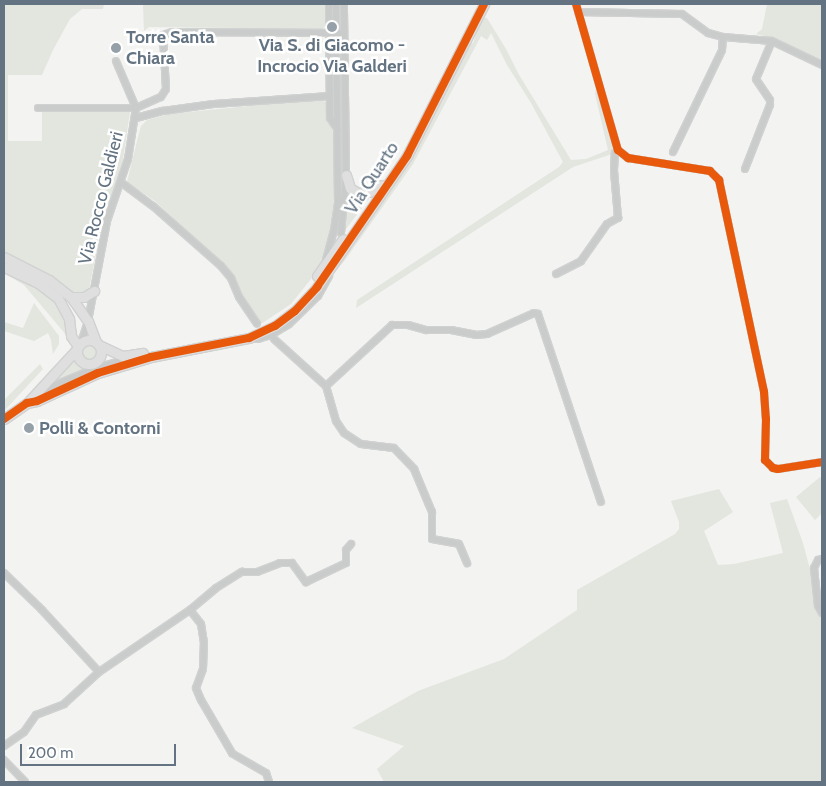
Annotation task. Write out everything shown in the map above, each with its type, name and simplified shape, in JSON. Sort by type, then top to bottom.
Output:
[{"type":"street","points":[[326,264],[334,232],[338,202],[338,130],[333,32],[329,4]]},
{"type":"street","points":[[336,4],[333,32],[330,118],[338,130]]},
{"type":"street","points":[[342,233],[346,175],[344,4]]},
{"type":"street","name":"Via Quarto","points":[[27,403],[37,401],[96,368],[249,338],[286,319],[311,295],[407,156],[411,144],[484,4]]},
{"type":"street","points":[[576,4],[618,150],[628,158],[710,171],[717,176],[764,392],[766,419],[765,460],[773,468],[778,469],[822,462]]},
{"type":"street","points":[[578,12],[682,14],[708,33],[723,37],[772,41],[788,47],[822,65]]},
{"type":"street","points":[[38,108],[136,108],[157,99],[165,92],[162,38],[167,33],[344,32]]},
{"type":"street","points":[[673,152],[722,50],[723,37]]},
{"type":"street","points":[[745,168],[771,103],[756,79],[772,41]]},
{"type":"street","points":[[116,62],[136,108]]},
{"type":"street","name":"Via Rocco Galdieri","points":[[136,118],[163,111],[214,104],[330,96]]},
{"type":"street","name":"Via Rocco Galdieri","points":[[76,348],[88,321],[107,222],[122,183],[136,118],[136,108]]},
{"type":"street","name":"Via Quarto","points":[[97,344],[114,353],[128,356],[224,339],[247,333],[272,321],[290,308],[305,293],[411,144]]},
{"type":"street","points":[[556,274],[581,261],[608,224],[618,218],[614,170],[615,153],[618,150]]},
{"type":"street","points":[[346,175],[348,185],[358,193],[369,192],[380,185]]},
{"type":"street","points":[[122,183],[153,206],[221,266],[231,278],[239,297],[257,324]]},
{"type":"street","points":[[4,258],[50,280],[71,297],[88,321],[101,355],[96,368]]},
{"type":"street","points":[[4,267],[38,283],[58,298],[69,319],[71,336],[76,348],[77,357],[83,363],[96,368]]},
{"type":"street","points":[[249,338],[258,339],[271,335],[289,324],[318,296],[329,276]]},
{"type":"street","points":[[71,297],[84,297],[94,291]]},
{"type":"street","points":[[326,386],[392,326],[408,325],[426,330],[451,330],[476,335],[487,334],[534,313],[538,314],[601,502]]},
{"type":"street","points":[[274,339],[326,386],[336,421],[344,433],[361,444],[394,448],[418,474],[432,512],[432,540],[459,544],[467,563]]},
{"type":"street","points":[[4,418],[41,391],[76,348],[88,340],[97,344]]},
{"type":"street","points":[[41,391],[96,368],[120,361]]},
{"type":"street","points":[[4,746],[24,732],[36,715],[64,704],[99,672],[190,610],[216,588],[242,572],[258,572],[280,563],[292,563],[306,582],[346,563],[346,550],[350,544]]},
{"type":"street","points":[[822,559],[818,560],[814,568],[818,606],[822,613]]},
{"type":"street","points":[[4,573],[36,604],[99,672]]},
{"type":"street","points":[[190,610],[202,624],[204,643],[203,668],[196,688],[232,753],[266,773],[269,782]]},
{"type":"street","points":[[4,760],[25,782]]},
{"type":"shaded area","points":[[4,4],[104,4],[103,9],[82,9],[70,19],[42,75],[8,75],[8,141],[42,141],[42,112],[130,112],[122,166],[103,219],[89,289],[83,293],[72,292],[49,275],[4,253]]},
{"type":"shaded area","points":[[135,4],[326,4],[326,26],[322,29],[149,27],[144,31],[143,5]]},
{"type":"shaded area","points":[[767,4],[822,4],[822,63],[780,40],[756,34],[762,29]]},
{"type":"shaded area","points":[[482,17],[487,18],[571,160],[586,159],[608,150],[595,94],[596,86],[613,146],[612,154],[573,167],[356,308],[357,300],[559,167],[563,162],[531,103],[507,65],[491,33],[487,40],[481,36],[413,164],[345,260],[332,276],[328,274],[416,148],[470,42],[473,43]]},
{"type":"shaded area","points":[[320,99],[327,103],[328,122],[336,135],[337,172],[329,242],[319,269],[291,304],[261,324],[241,296],[229,270],[155,201],[127,182],[138,137],[141,126],[147,120],[169,114]]},
{"type":"shaded area","points":[[348,189],[368,195],[369,199],[342,234],[345,229]]},
{"type":"shaded area","points":[[4,271],[38,288],[53,300],[64,321],[67,336],[24,285],[4,273]]},
{"type":"shaded area","points":[[34,303],[59,336],[59,344],[53,354],[48,333],[34,341],[4,331],[4,322],[23,328]]},
{"type":"shaded area","points":[[89,342],[96,345],[99,352],[96,359],[89,362],[82,359],[79,352],[82,345]]},
{"type":"shaded area","points":[[74,359],[87,369],[50,384],[72,360]]},
{"type":"shaded area","points":[[40,364],[43,369],[4,411],[4,400]]},
{"type":"shaded area","points":[[820,477],[822,480],[822,513],[815,520],[796,497]]},
{"type":"shaded area","points":[[719,489],[733,512],[704,531],[718,565],[734,564],[783,553],[770,503],[787,499],[803,543],[811,573],[815,610],[822,617],[822,782],[384,782],[377,769],[404,746],[352,728],[418,691],[504,659],[577,610],[577,590],[675,534],[679,529],[679,522],[671,501]]},
{"type":"cycle path","points":[[4,419],[27,403],[37,401],[98,373],[151,357],[249,338],[275,326],[295,311],[317,287],[407,156],[484,4]]},
{"type":"cycle path","points":[[576,4],[618,150],[628,158],[710,171],[719,180],[764,392],[766,419],[765,460],[773,468],[778,469],[822,462]]},
{"type":"place","name":"Via S. di Giacomo - Incrocio Via Galderi","points":[[332,27]]},
{"type":"place","name":"Torre Santa Chiara","points":[[116,48]]},
{"type":"place","name":"Polli & Contorni","points":[[29,428]]}]
